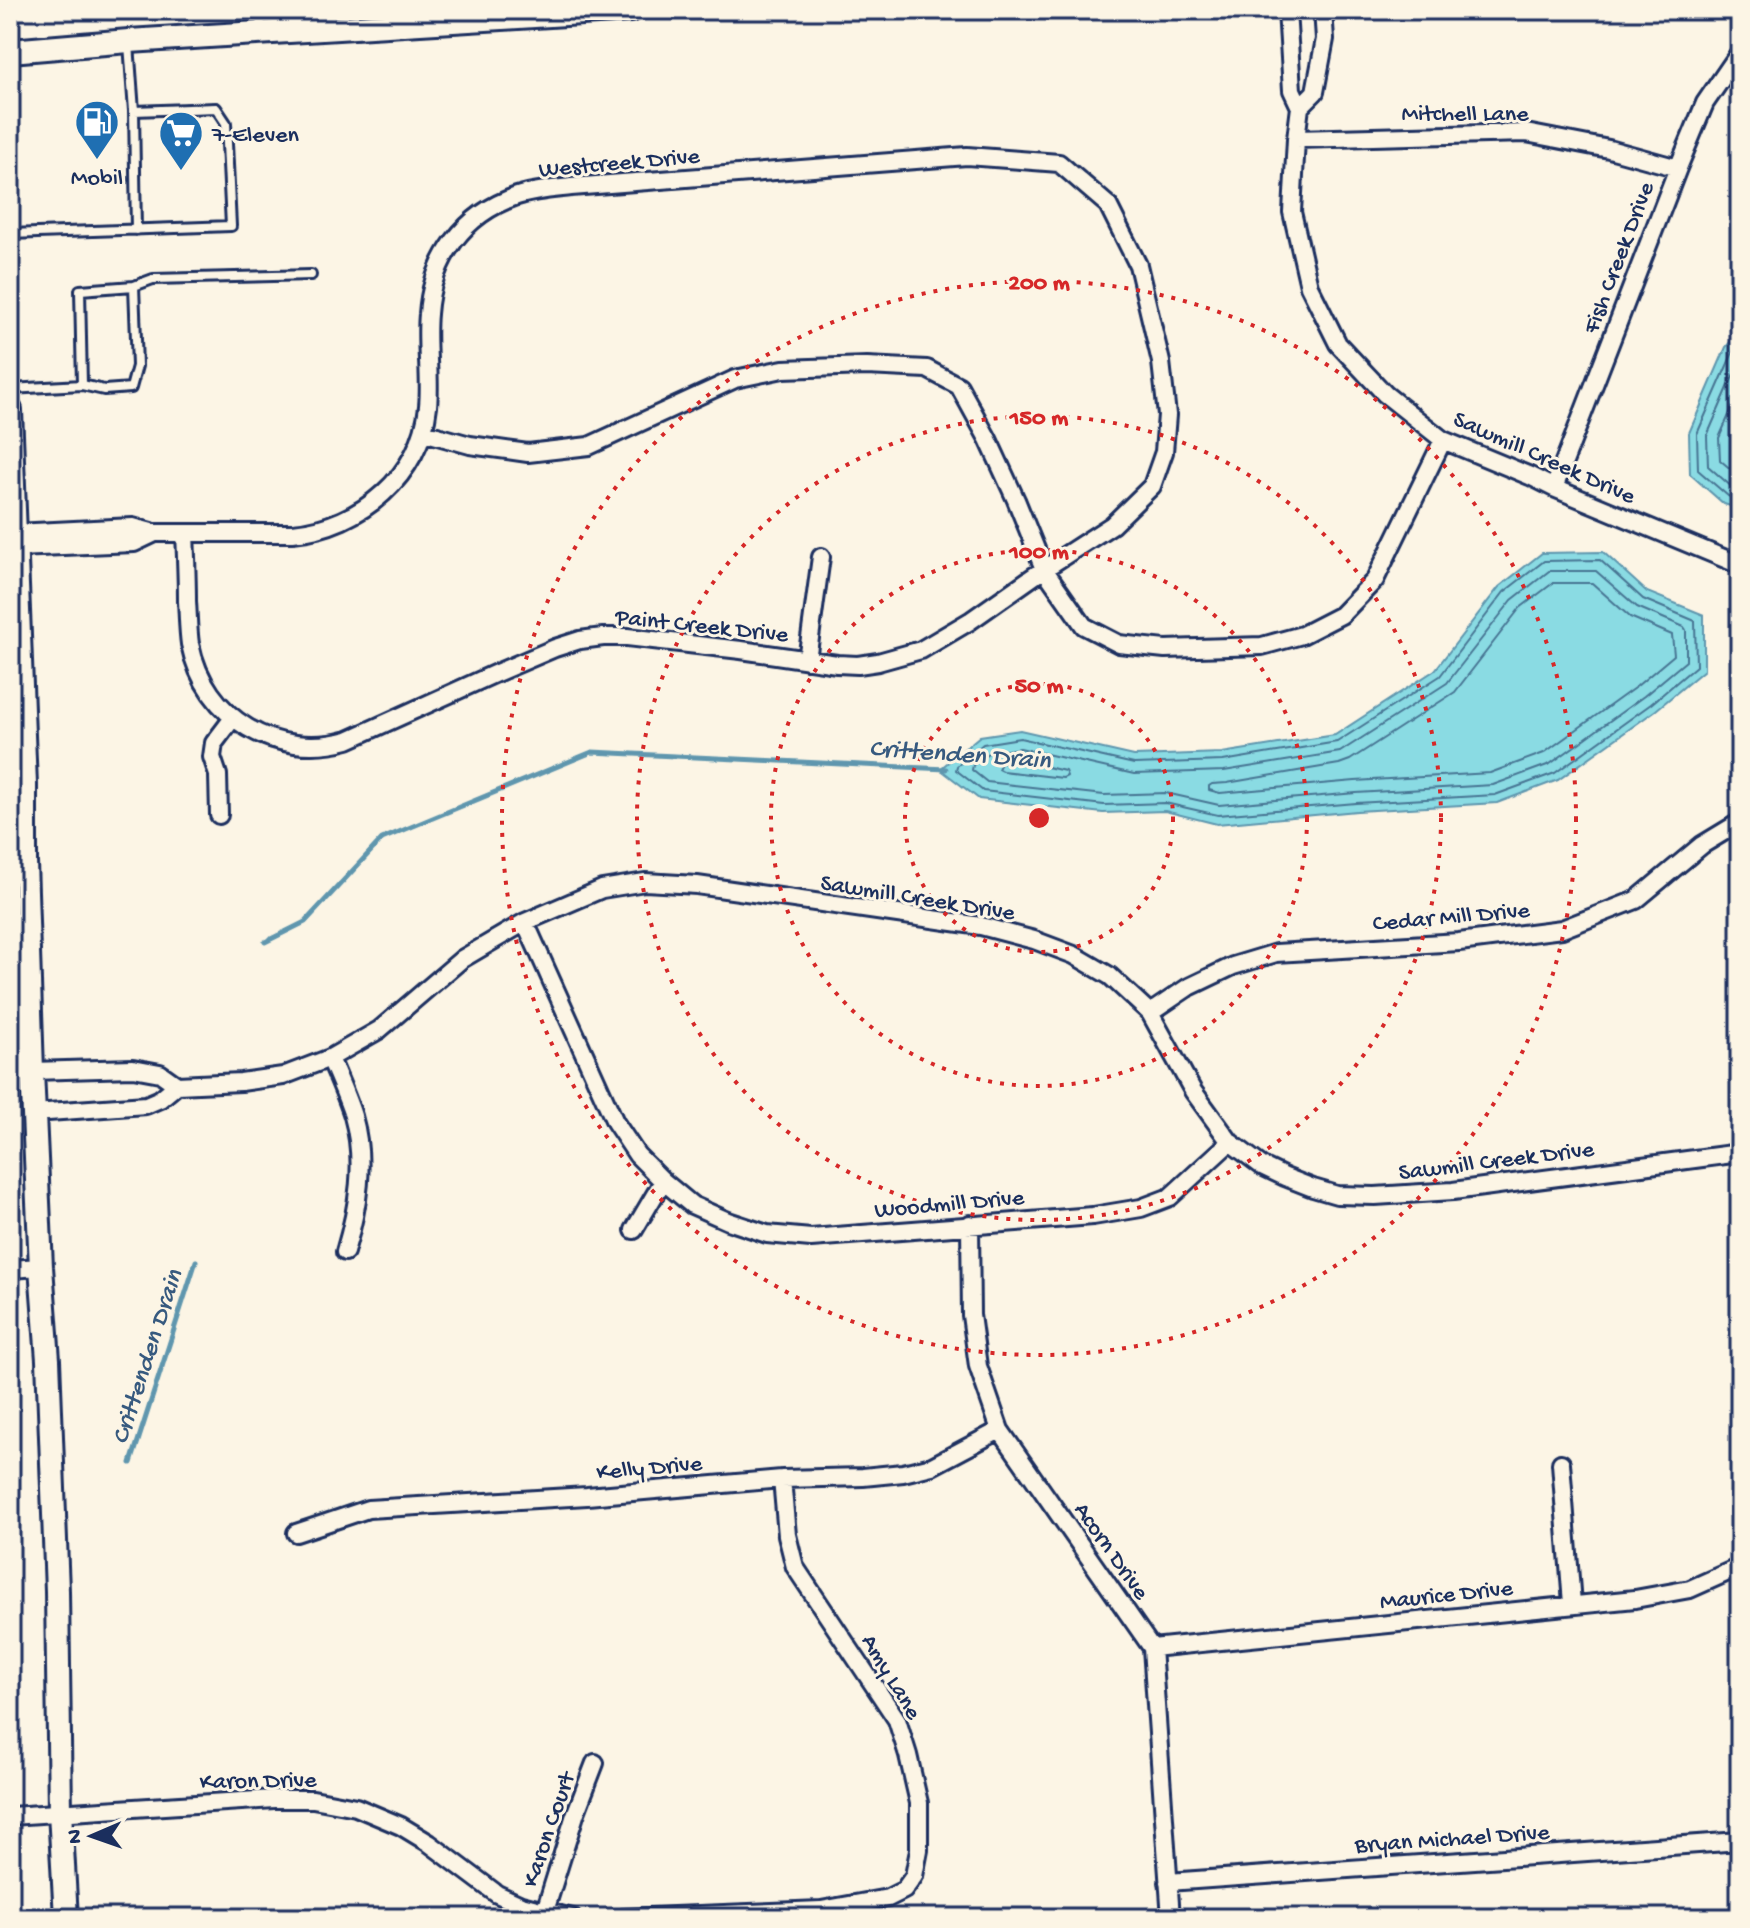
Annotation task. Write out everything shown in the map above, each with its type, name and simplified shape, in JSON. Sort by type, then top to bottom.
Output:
[{"type":"street","points":[[10,51],[129,41],[260,21],[630,10]]},
{"type":"street","name":"Sawmill Creek Drive","points":[[1287,10],[1292,90],[1300,107],[1292,212],[1309,286],[1338,344],[1385,394],[1443,440],[1740,565]]},
{"type":"street","name":"Sawmill Creek Drive","points":[[1300,107],[1315,92],[1325,39],[1323,10]]},
{"type":"street","name":"Fish Creek Drive","points":[[1554,488],[1705,103],[1740,52]]},
{"type":"street","name":"Mitchell Lane","points":[[1296,139],[1526,133],[1609,149],[1678,168]]},
{"type":"street","name":"Westcreek Drive","points":[[15,541],[94,537],[133,527],[155,533],[293,533],[312,531],[345,520],[367,508],[396,481],[423,432],[428,407],[428,311],[446,251],[472,220],[517,196],[536,191],[967,156],[1059,163],[1108,205],[1138,265],[1161,362],[1167,415],[1164,452],[1152,486],[1112,525],[1044,569]]},
{"type":"street","points":[[423,432],[470,445],[528,453],[589,446],[735,379],[783,369],[867,366],[927,369],[959,386],[988,439],[1044,569],[1084,626],[1119,644],[1165,649],[1262,646],[1302,635],[1341,615],[1375,580],[1443,440]]},
{"type":"street","points":[[10,410],[14,608],[25,785],[17,863],[48,1360],[57,1591],[60,1812],[66,1918]]},
{"type":"street","points":[[185,533],[189,633],[195,663],[215,699],[233,718],[214,743],[212,757],[218,775],[219,815]]},
{"type":"street","points":[[807,660],[821,557]]},
{"type":"street","name":"Paint Creek Drive","points":[[233,718],[263,736],[289,744],[313,746],[337,743],[555,648],[603,637],[741,650],[837,664],[878,662],[921,650],[970,621],[1044,569]]},
{"type":"street","name":"Cedar Mill Drive","points":[[1150,1013],[1187,988],[1233,966],[1276,953],[1459,942],[1562,929],[1636,900],[1702,845],[1740,822]]},
{"type":"street","name":"Sawmill Creek Drive","points":[[34,1113],[146,1105],[160,1099],[177,1085],[241,1082],[283,1076],[330,1058],[379,1030],[462,959],[525,922],[602,889],[645,882],[697,885],[981,926],[1034,940],[1074,955],[1110,976],[1150,1013],[1193,1091],[1230,1142],[1262,1166],[1337,1195],[1453,1191],[1740,1153]]},
{"type":"street","name":"Woodmill Drive","points":[[525,922],[615,1122],[637,1155],[692,1205],[767,1234],[811,1238],[1093,1216],[1141,1208],[1170,1197],[1230,1142]]},
{"type":"street","points":[[330,1058],[353,1116],[358,1142],[356,1213],[345,1252]]},
{"type":"street","name":"Sawmill Creek Drive","points":[[32,1071],[133,1068],[160,1073],[177,1085]]},
{"type":"street","points":[[634,1230],[663,1181]]},
{"type":"street","name":"Acorn Drive","points":[[970,1224],[971,1315],[978,1366],[1000,1430],[1152,1648]]},
{"type":"street","points":[[10,1269],[41,1267]]},
{"type":"street","name":"Kelly Drive","points":[[296,1533],[368,1509],[903,1473],[932,1466],[1000,1430]]},
{"type":"street","points":[[1561,1463],[1572,1604]]},
{"type":"street","name":"Amy Lane","points":[[624,1918],[821,1910],[888,1898],[904,1890],[914,1876],[919,1850],[919,1803],[897,1720],[795,1567],[787,1535],[782,1479]]},
{"type":"street","name":"Maurice Drive","points":[[1152,1648],[1635,1599],[1690,1589],[1740,1565]]},
{"type":"street","points":[[1152,1648],[1171,1918]]},
{"type":"street","name":"Karon Court","points":[[545,1911],[595,1763]]},
{"type":"street","name":"Karon Drive","points":[[10,1816],[313,1799],[356,1807],[401,1826],[497,1894],[521,1905],[572,1918]]},
{"type":"street","name":"Bryan Michael Drive","points":[[1168,1882],[1740,1841]]},
{"type":"lane","points":[[129,41],[134,111],[136,230]]},
{"type":"lane","points":[[10,234],[231,226],[226,123],[216,108],[134,111]]},
{"type":"lane","points":[[82,385],[80,290],[134,286],[153,279],[311,275]]},
{"type":"lane","points":[[10,389],[82,385],[104,390],[131,388],[137,366],[134,286]]},
{"type":"water","points":[[1740,330],[1740,509],[1724,504],[1690,474],[1689,433],[1726,347]]},
{"type":"water","points":[[1603,552],[1647,592],[1704,615],[1704,670],[1656,710],[1558,780],[1497,803],[1357,811],[1217,824],[1165,811],[1103,813],[979,799],[940,769],[980,736],[1020,730],[1134,756],[1222,753],[1335,735],[1435,670],[1499,587],[1542,553]]},
{"type":"waterway","name":"Crittenden Drain","points":[[265,942],[305,922],[382,839],[592,752],[946,769]]},
{"type":"waterway","name":"Crittenden Drain","points":[[131,1463],[196,1261]]},
{"type":"place","name":"Mobil","points":[[97,161]]},
{"type":"place","name":"7-Eleven","points":[[181,172]]}]
